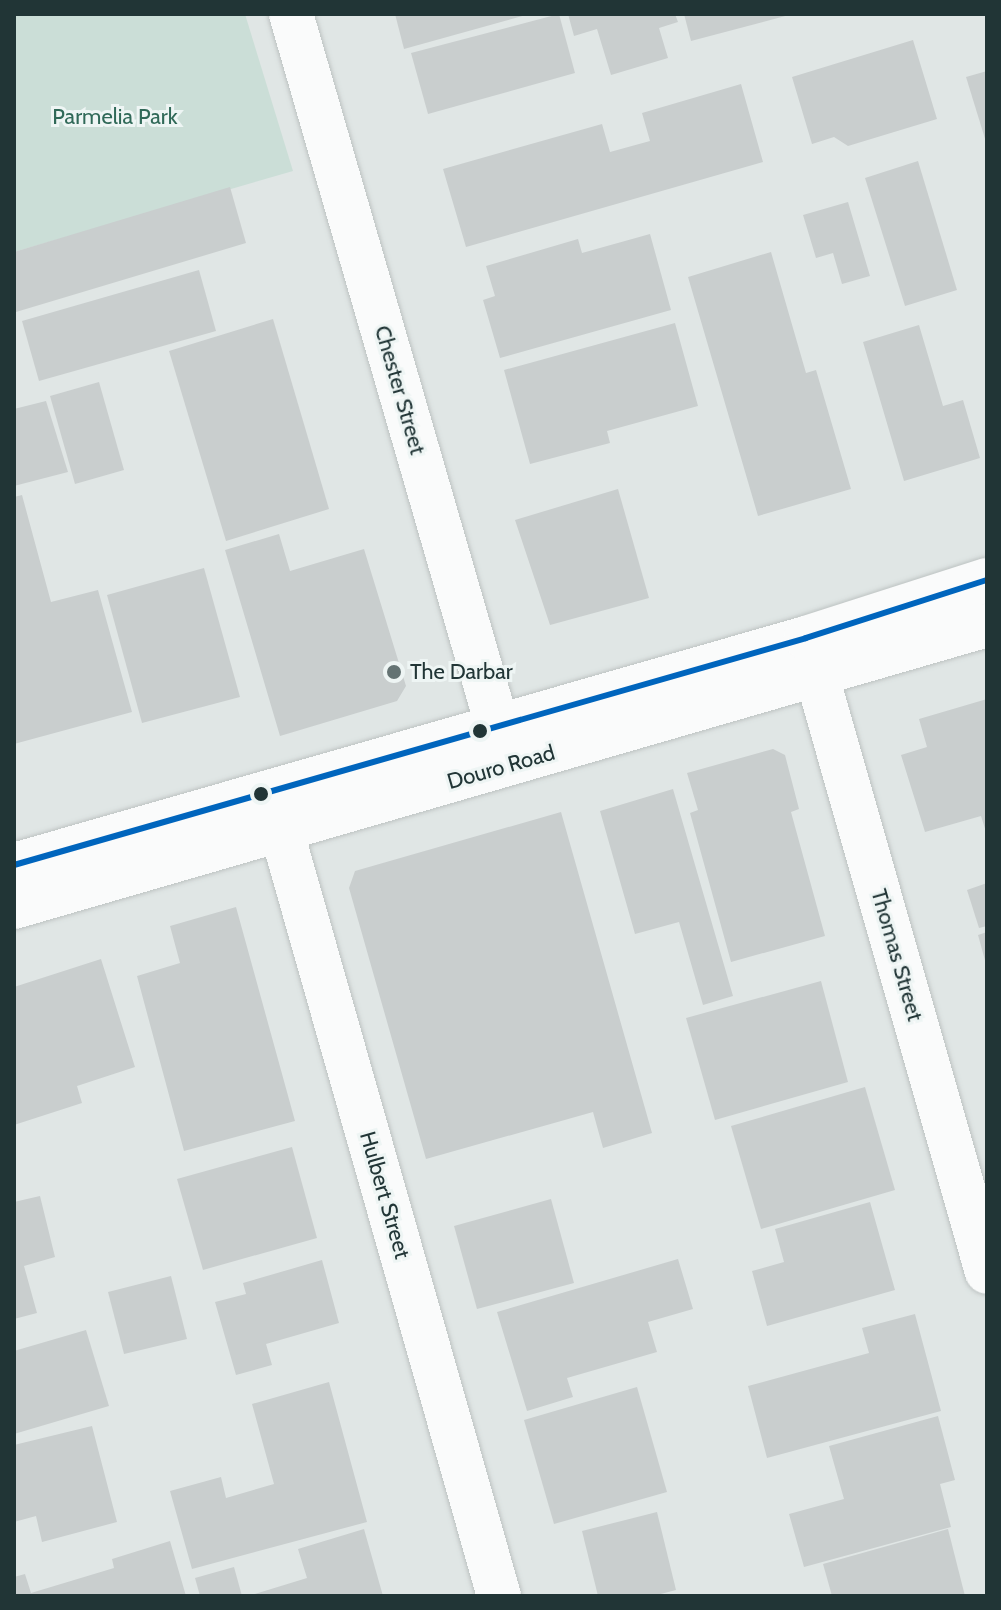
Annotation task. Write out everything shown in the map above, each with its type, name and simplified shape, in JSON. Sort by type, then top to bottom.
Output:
[{"type":"street","name":"Chester Street","points":[[291,14],[504,746]]},
{"type":"street","name":"Douro Road","points":[[812,657],[987,580]]},
{"type":"street","name":"Douro Road","points":[[14,907],[276,813],[504,746],[812,657],[987,625]]},
{"type":"street","name":"Thomas Street","points":[[812,657],[987,1272]]},
{"type":"street","name":"Douro Road","points":[[14,865],[276,813]]},
{"type":"street","name":"Hulbert Street","points":[[276,813],[499,1596]]},
{"type":"green space","name":"Parmelia Park","points":[[14,14],[245,14],[293,171],[14,252]]},
{"type":"building","points":[[395,14],[525,14],[526,15],[404,49]]},
{"type":"building","points":[[559,14],[575,73],[428,114],[411,53]]},
{"type":"building","points":[[568,14],[675,14],[678,22],[659,28],[668,58],[611,75],[597,29],[574,36]]},
{"type":"building","points":[[684,14],[789,14],[789,15],[691,41]]},
{"type":"building","points":[[913,40],[937,119],[848,146],[834,137],[812,144],[792,77]]},
{"type":"building","points":[[987,71],[987,142],[986,142],[966,77]]},
{"type":"building","points":[[741,84],[763,162],[466,247],[443,169],[602,124],[610,152],[650,141],[642,113]]},
{"type":"building","points":[[918,161],[957,290],[905,306],[865,178]]},
{"type":"building","points":[[230,187],[246,243],[16,312],[14,252]]},
{"type":"building","points":[[848,202],[870,276],[842,284],[833,253],[816,258],[803,215]]},
{"type":"building","points":[[650,234],[671,310],[500,358],[483,300],[495,296],[486,266],[578,239],[582,253]]},
{"type":"building","points":[[771,252],[806,373],[816,370],[851,489],[758,516],[688,277]]},
{"type":"building","points":[[199,270],[216,331],[39,381],[22,321]]},
{"type":"building","points":[[273,319],[329,509],[226,541],[169,351]]},
{"type":"building","points":[[675,323],[698,406],[607,431],[610,443],[530,464],[504,370]]},
{"type":"building","points":[[919,325],[943,406],[963,400],[980,458],[904,481],[863,342]]},
{"type":"building","points":[[99,382],[124,470],[75,484],[50,396]]},
{"type":"building","points":[[46,401],[68,472],[14,486],[14,409]]},
{"type":"building","points":[[618,489],[649,598],[550,625],[515,520]]},
{"type":"building","points":[[22,495],[51,602],[98,590],[132,712],[14,744],[14,497]]},
{"type":"building","points":[[279,534],[290,571],[364,549],[406,686],[397,701],[280,736],[225,550]]},
{"type":"building","points":[[204,568],[240,697],[142,723],[107,595]]},
{"type":"building","points":[[987,699],[987,835],[981,816],[925,832],[901,755],[927,747],[919,719]]},
{"type":"building","points":[[773,749],[785,755],[799,809],[791,812],[825,936],[731,962],[690,813],[698,810],[687,773]]},
{"type":"building","points":[[673,789],[733,996],[703,1005],[679,922],[635,934],[600,811]]},
{"type":"building","points":[[561,812],[652,1133],[603,1148],[593,1112],[426,1159],[349,888],[355,871]]},
{"type":"building","points":[[987,883],[987,926],[979,928],[967,890]]},
{"type":"building","points":[[236,907],[295,1121],[184,1151],[137,976],[180,963],[170,926]]},
{"type":"building","points":[[987,932],[987,964],[986,964],[978,935]]},
{"type":"building","points":[[101,959],[135,1067],[77,1086],[82,1103],[14,1125],[14,987]]},
{"type":"building","points":[[821,981],[848,1082],[715,1120],[686,1018]]},
{"type":"building","points":[[865,1087],[895,1190],[761,1229],[731,1126]]},
{"type":"building","points":[[292,1147],[317,1238],[203,1270],[177,1179]]},
{"type":"building","points":[[40,1196],[55,1257],[24,1266],[37,1313],[14,1319],[14,1202]]},
{"type":"building","points":[[551,1199],[574,1283],[477,1309],[454,1226]]},
{"type":"building","points":[[870,1202],[895,1290],[767,1326],[752,1271],[784,1262],[775,1229]]},
{"type":"building","points":[[678,1259],[693,1309],[648,1322],[657,1352],[567,1378],[573,1397],[527,1411],[497,1312]]},
{"type":"building","points":[[322,1260],[339,1323],[266,1344],[272,1365],[236,1375],[215,1302],[246,1294],[243,1283]]},
{"type":"building","points":[[171,1276],[187,1339],[124,1354],[108,1292]]},
{"type":"building","points":[[915,1314],[941,1411],[767,1458],[748,1386],[869,1353],[862,1328]]},
{"type":"building","points":[[86,1330],[109,1406],[14,1434],[14,1351]]},
{"type":"building","points":[[329,1382],[367,1522],[192,1569],[170,1491],[221,1477],[226,1498],[274,1484],[252,1404]]},
{"type":"building","points":[[637,1387],[667,1492],[554,1524],[524,1420]]},
{"type":"building","points":[[938,1416],[955,1480],[940,1484],[951,1527],[804,1567],[789,1514],[844,1499],[829,1446]]},
{"type":"building","points":[[92,1426],[117,1522],[42,1542],[36,1516],[14,1522],[14,1445]]},
{"type":"building","points":[[657,1512],[676,1590],[653,1596],[598,1596],[582,1531]]},
{"type":"building","points":[[364,1529],[383,1596],[248,1596],[307,1578],[298,1549]]},
{"type":"building","points":[[948,1529],[965,1596],[832,1596],[823,1564]]},
{"type":"building","points":[[170,1541],[186,1596],[14,1596],[14,1577],[25,1574],[31,1593],[114,1568],[112,1559]]},
{"type":"building","points":[[234,1567],[242,1596],[200,1596],[195,1578]]},
{"type":"transit line","points":[[14,865],[806,638],[987,580]]},
{"type":"place","name":"The Darbar","points":[[394,672]]}]
